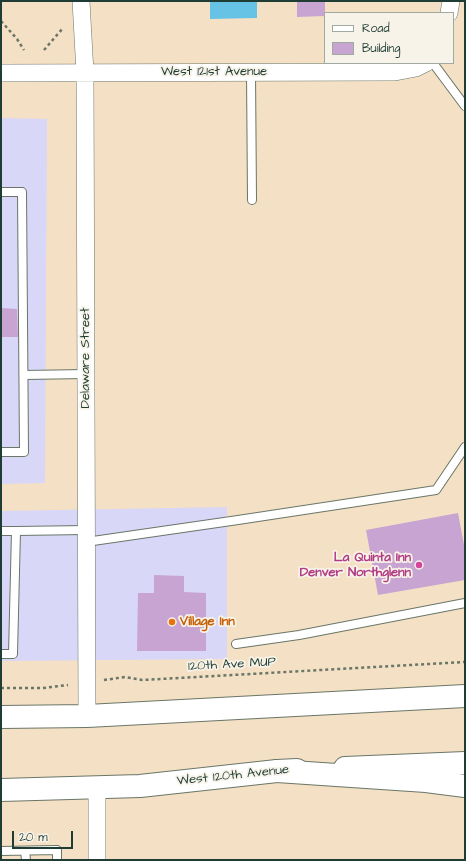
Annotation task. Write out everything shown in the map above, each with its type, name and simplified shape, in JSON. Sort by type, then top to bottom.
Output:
[{"type":"main road","points":[[1,718],[87,716],[465,696]]},
{"type":"main road","name":"West 120th Avenue","points":[[1,790],[140,786],[277,770],[465,763]]},
{"type":"main road","points":[[277,770],[426,781],[465,786]]},
{"type":"street","name":"Delaware Street","points":[[81,1],[85,73],[87,716]]},
{"type":"street","points":[[449,12],[451,1]]},
{"type":"street","name":"West 121st Avenue","points":[[1,73],[395,72],[416,68],[424,64]]},
{"type":"street","points":[[97,787],[97,860]]},
{"type":"lane","points":[[434,64],[465,106]]},
{"type":"lane","points":[[252,72],[252,200]]},
{"type":"lane","points":[[1,192],[22,192],[24,375],[24,452],[1,452]]},
{"type":"lane","points":[[24,375],[86,374]]},
{"type":"lane","points":[[1,531],[86,536],[238,520],[436,490],[465,447]]},
{"type":"lane","points":[[1,654],[13,654],[16,531]]},
{"type":"lane","points":[[236,644],[299,635],[465,603]]},
{"type":"lane","points":[[1,851],[57,850],[57,860]]},
{"type":"lane","points":[[25,851],[26,860]]},
{"type":"path","points":[[1,21],[17,39],[24,50]]},
{"type":"path","points":[[44,50],[64,28],[64,21]]},
{"type":"path","name":"120th Ave MUP","points":[[1,688],[43,688],[125,677],[142,680],[465,662]]},
{"type":"shaded area","points":[[1,118],[47,119],[45,483],[1,484]]},
{"type":"shaded area","points":[[227,507],[227,659],[1,661],[1,511]]},
{"type":"water","points":[[210,1],[257,1],[257,18],[210,19]]},
{"type":"building","points":[[297,1],[325,1],[324,16],[297,17]]},
{"type":"building","points":[[1,308],[17,309],[18,337],[1,337]]},
{"type":"building","name":"La Quinta Inn Denver Northglenn","points":[[458,513],[465,550],[465,580],[378,595],[366,530]]},
{"type":"building","name":"Village Inn","points":[[154,575],[184,576],[184,592],[206,593],[206,651],[137,651],[138,593],[154,593]]},
{"type":"place","name":"La Quinta Inn Denver Northglenn","points":[[419,565]]},
{"type":"place","name":"Village Inn","points":[[172,622]]}]
